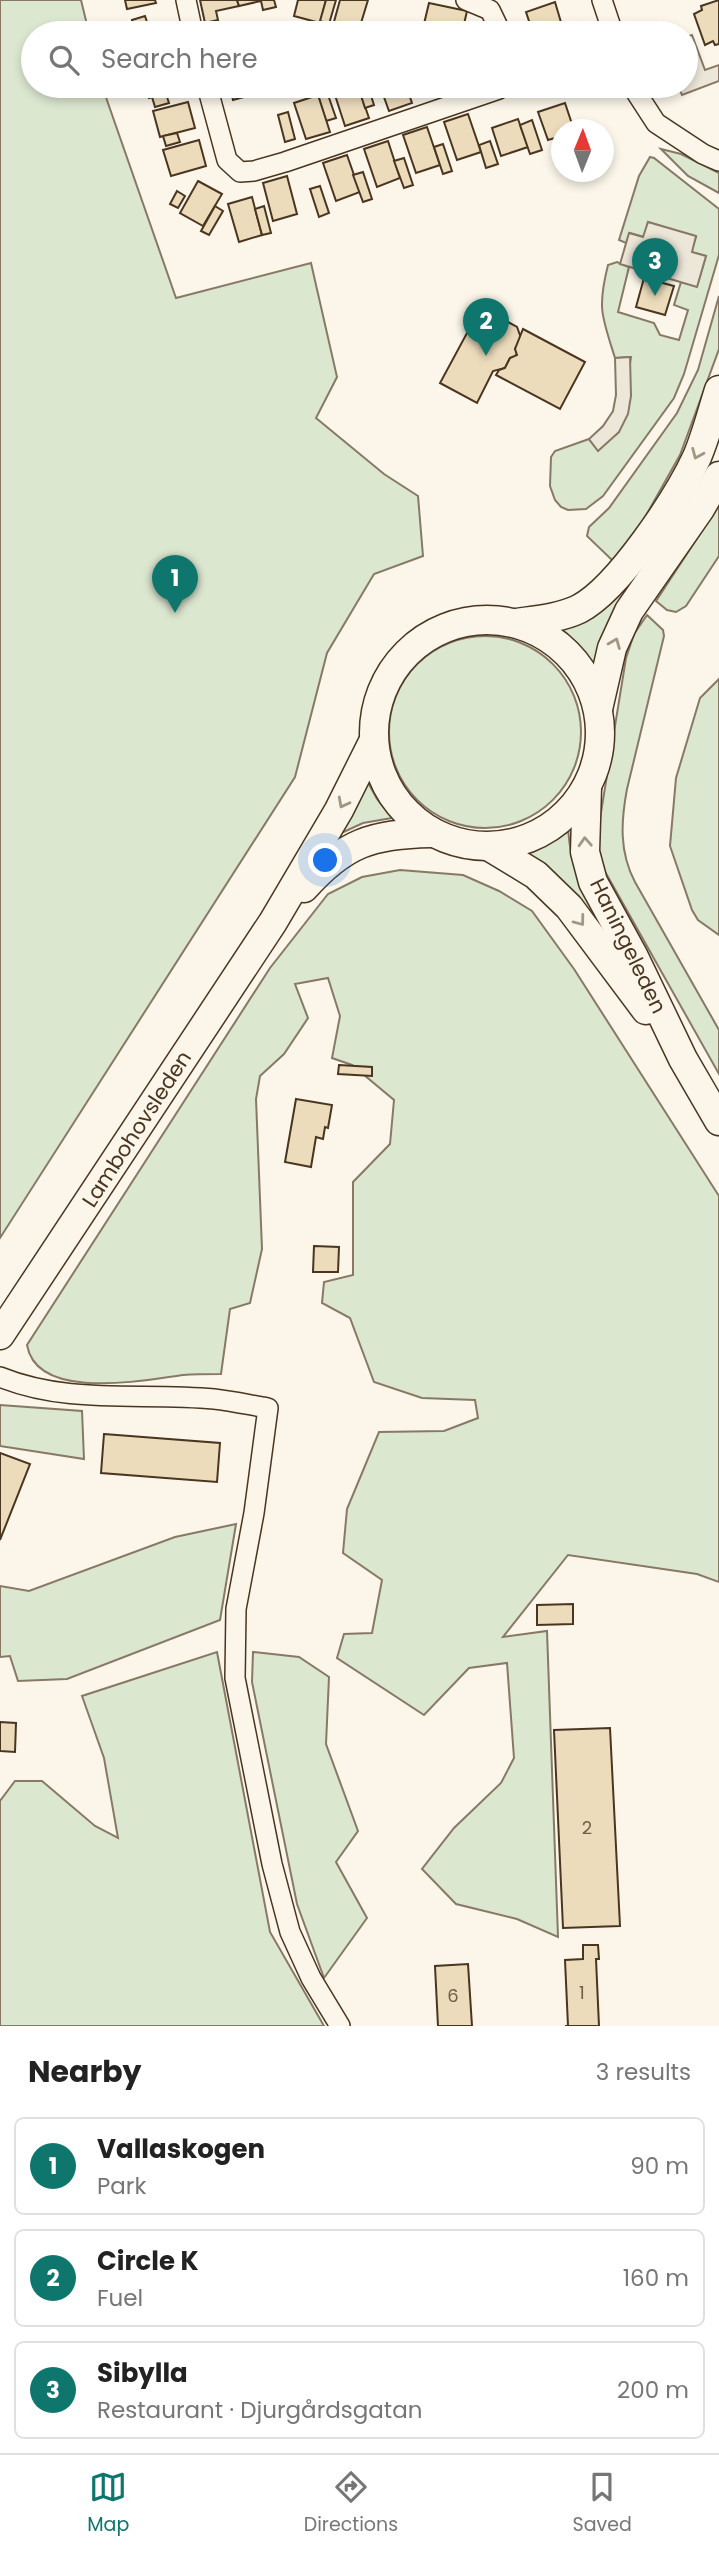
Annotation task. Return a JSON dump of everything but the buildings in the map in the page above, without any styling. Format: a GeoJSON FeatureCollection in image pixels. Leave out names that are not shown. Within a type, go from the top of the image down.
{"type":"FeatureCollection","features":[{"type":"Feature","properties":{"kind":"main road"},"geometry":{"type":"LineString","coordinates":[[515,623],[559,646],[577,664],[590,685],[598,709],[601,735],[597,762],[587,787],[570,811],[547,830],[520,842],[490,847],[460,844],[431,832],[408,816],[391,794],[379,769],[373,742],[375,711],[385,682],[402,657],[426,636],[454,624],[485,619],[515,623],[552,618],[579,609],[604,592],[676,497],[697,455],[719,390]]}},
{"type":"Feature","properties":{"kind":"main road"},"geometry":{"type":"LineString","coordinates":[[598,709],[612,648],[629,611],[700,509],[719,476]]}},
{"type":"Feature","properties":{"kind":"main road","name":"Lambohovsleden"},"geometry":{"type":"LineString","coordinates":[[0,1335],[273,922],[339,810],[373,742]]}},
{"type":"Feature","properties":{"kind":"main road","name":"Haningeleden"},"geometry":{"type":"LineString","coordinates":[[587,787],[585,852],[593,882],[634,957],[683,1059],[719,1121]]}},
{"type":"Feature","properties":{"kind":"main road","name":"Lambohovsleden"},"geometry":{"type":"LineString","coordinates":[[273,922],[309,882],[348,849],[367,840],[395,833],[431,832]]}},
{"type":"Feature","properties":{"kind":"main road","name":"Haningeleden"},"geometry":{"type":"LineString","coordinates":[[490,847],[536,875],[569,907],[683,1059]]}},
{"type":"Feature","properties":{"kind":"street"},"geometry":{"type":"LineString","coordinates":[[187,0],[191,21]]}},
{"type":"Feature","properties":{"kind":"street"},"geometry":{"type":"LineString","coordinates":[[466,0],[490,10],[495,21]]}},
{"type":"Feature","properties":{"kind":"street"},"geometry":{"type":"LineString","coordinates":[[602,0],[609,21]]}},
{"type":"Feature","properties":{"kind":"street"},"geometry":{"type":"LineString","coordinates":[[210,98],[227,160],[240,172],[285,162],[473,98]]}},
{"type":"Feature","properties":{"kind":"street"},"geometry":{"type":"LineString","coordinates":[[640,98],[656,123],[719,161]]}},
{"type":"Feature","properties":{"kind":"street"},"geometry":{"type":"LineString","coordinates":[[673,134],[719,149]]}},
{"type":"Feature","properties":{"kind":"street"},"geometry":{"type":"LineString","coordinates":[[0,1377],[26,1387],[64,1394],[214,1399],[268,1408],[254,1513],[236,1609],[236,1678],[272,1864],[290,1932],[311,1978],[340,2026]]}},
{"type":"Feature","properties":{"kind":"green space"},"geometry":{"type":"Polygon","coordinates":[[[0,0],[81,0],[86,21],[21,21],[21,98],[106,98],[176,298],[311,263],[337,377],[316,418],[384,474],[418,496],[423,556],[374,574],[327,653],[295,777],[0,1238],[0,0]]]}},
{"type":"Feature","properties":{"kind":"green space"},"geometry":{"type":"Polygon","coordinates":[[[661,149],[681,154],[719,173],[719,193],[688,176],[661,149]]]}},
{"type":"Feature","properties":{"kind":"green space"},"geometry":{"type":"Polygon","coordinates":[[[650,157],[719,209],[719,255],[684,374],[674,398],[603,496],[586,509],[568,510],[555,500],[550,486],[551,457],[555,451],[589,439],[598,450],[619,432],[631,357],[615,358],[604,322],[602,303],[608,265],[617,262],[629,267],[618,312],[654,323],[660,335],[679,340],[688,310],[674,305],[681,282],[697,286],[706,256],[691,252],[696,237],[648,222],[644,237],[630,233],[626,243],[619,240],[639,176],[650,157]]]}},
{"type":"Feature","properties":{"kind":"green space"},"geometry":{"type":"Polygon","coordinates":[[[719,296],[719,349],[680,455],[644,519],[613,561],[587,536],[589,527],[609,508],[677,413],[698,370],[719,296]]]}},
{"type":"Feature","properties":{"kind":"green space"},"geometry":{"type":"Polygon","coordinates":[[[719,505],[719,556],[686,606],[676,612],[667,610],[656,601],[719,505]]]}},
{"type":"Feature","properties":{"kind":"green space"},"geometry":{"type":"Polygon","coordinates":[[[621,589],[628,594],[596,669],[574,641],[558,628],[621,589]]]}},
{"type":"Feature","properties":{"kind":"green space"},"geometry":{"type":"Polygon","coordinates":[[[647,615],[663,630],[664,636],[627,789],[623,813],[624,848],[635,882],[719,1030],[719,1074],[603,868],[599,856],[598,831],[626,658],[634,634],[647,615]]]}},
{"type":"Feature","properties":{"kind":"green space"},"geometry":{"type":"Polygon","coordinates":[[[485,636],[504,637],[522,643],[553,664],[574,695],[580,713],[580,751],[574,769],[553,800],[522,821],[504,827],[485,828],[466,827],[448,821],[417,800],[396,769],[390,751],[389,732],[390,713],[396,695],[417,664],[448,643],[466,637],[485,636]]]}},
{"type":"Feature","properties":{"kind":"green space"},"geometry":{"type":"Polygon","coordinates":[[[719,679],[719,935],[698,920],[692,910],[670,846],[676,778],[700,698],[719,679]]]}},
{"type":"Feature","properties":{"kind":"green space"},"geometry":{"type":"Polygon","coordinates":[[[366,779],[392,818],[363,823],[337,835],[366,779]]]}},
{"type":"Feature","properties":{"kind":"green space"},"geometry":{"type":"Polygon","coordinates":[[[568,828],[578,877],[590,905],[615,948],[517,853],[548,841],[568,828]]]}},
{"type":"Feature","properties":{"kind":"green space"},"geometry":{"type":"Polygon","coordinates":[[[400,870],[463,875],[499,891],[532,911],[574,969],[719,1196],[719,1582],[697,1574],[568,1555],[503,1637],[547,1631],[558,1937],[517,1919],[456,1904],[422,1869],[454,1828],[501,1783],[514,1758],[507,1663],[469,1668],[424,1715],[337,1658],[344,1634],[372,1633],[382,1580],[343,1553],[347,1509],[379,1432],[444,1431],[478,1418],[475,1400],[422,1398],[374,1382],[350,1318],[322,1303],[324,1282],[353,1275],[353,1182],[390,1144],[394,1100],[352,1065],[332,1058],[340,1016],[328,978],[295,984],[308,1018],[284,1054],[260,1076],[256,1099],[262,1249],[250,1303],[230,1309],[221,1374],[183,1375],[120,1383],[71,1381],[50,1374],[35,1363],[27,1345],[270,968],[328,894],[362,877],[400,870]]]}},
{"type":"Feature","properties":{"kind":"green space"},"geometry":{"type":"Polygon","coordinates":[[[0,1405],[82,1411],[84,1459],[0,1446],[0,1405]]]}},
{"type":"Feature","properties":{"kind":"green space"},"geometry":{"type":"Polygon","coordinates":[[[236,1524],[220,1620],[67,1679],[18,1681],[10,1656],[0,1657],[0,1586],[29,1591],[175,1537],[236,1524]]]}},
{"type":"Feature","properties":{"kind":"green space"},"geometry":{"type":"Polygon","coordinates":[[[217,1652],[270,1932],[324,2026],[0,2026],[0,1801],[15,1781],[42,1781],[95,1826],[118,1838],[104,1758],[82,1696],[217,1652]]]}},
{"type":"Feature","properties":{"kind":"green space"},"geometry":{"type":"Polygon","coordinates":[[[253,1652],[299,1657],[329,1677],[326,1744],[358,1831],[336,1862],[367,1918],[324,1978],[297,1904],[252,1682],[253,1652]]]}},
{"type":"Feature","properties":{"kind":"shaded area"},"geometry":{"type":"Polygon","coordinates":[[[698,51],[705,70],[719,65],[719,81],[698,89],[698,51]]]}},
{"type":"Feature","properties":{"kind":"shaded area"},"geometry":{"type":"Polygon","coordinates":[[[648,222],[696,236],[692,252],[706,256],[697,287],[620,264],[629,233],[643,237],[648,222]]]}},
{"type":"Feature","properties":{"kind":"shaded area"},"geometry":{"type":"Polygon","coordinates":[[[630,357],[631,396],[628,414],[619,432],[598,451],[589,439],[603,426],[613,411],[616,395],[615,358],[630,357]]]}},
{"type":"Feature","properties":{"kind":"place","name":"Sibylla"},"geometry":{"type":"Point","coordinates":[655,296]}},
{"type":"Feature","properties":{"kind":"place","name":"Circle K"},"geometry":{"type":"Point","coordinates":[486,356]}},
{"type":"Feature","properties":{"kind":"place","name":"Vallaskogen"},"geometry":{"type":"Point","coordinates":[175,613]}}]}
